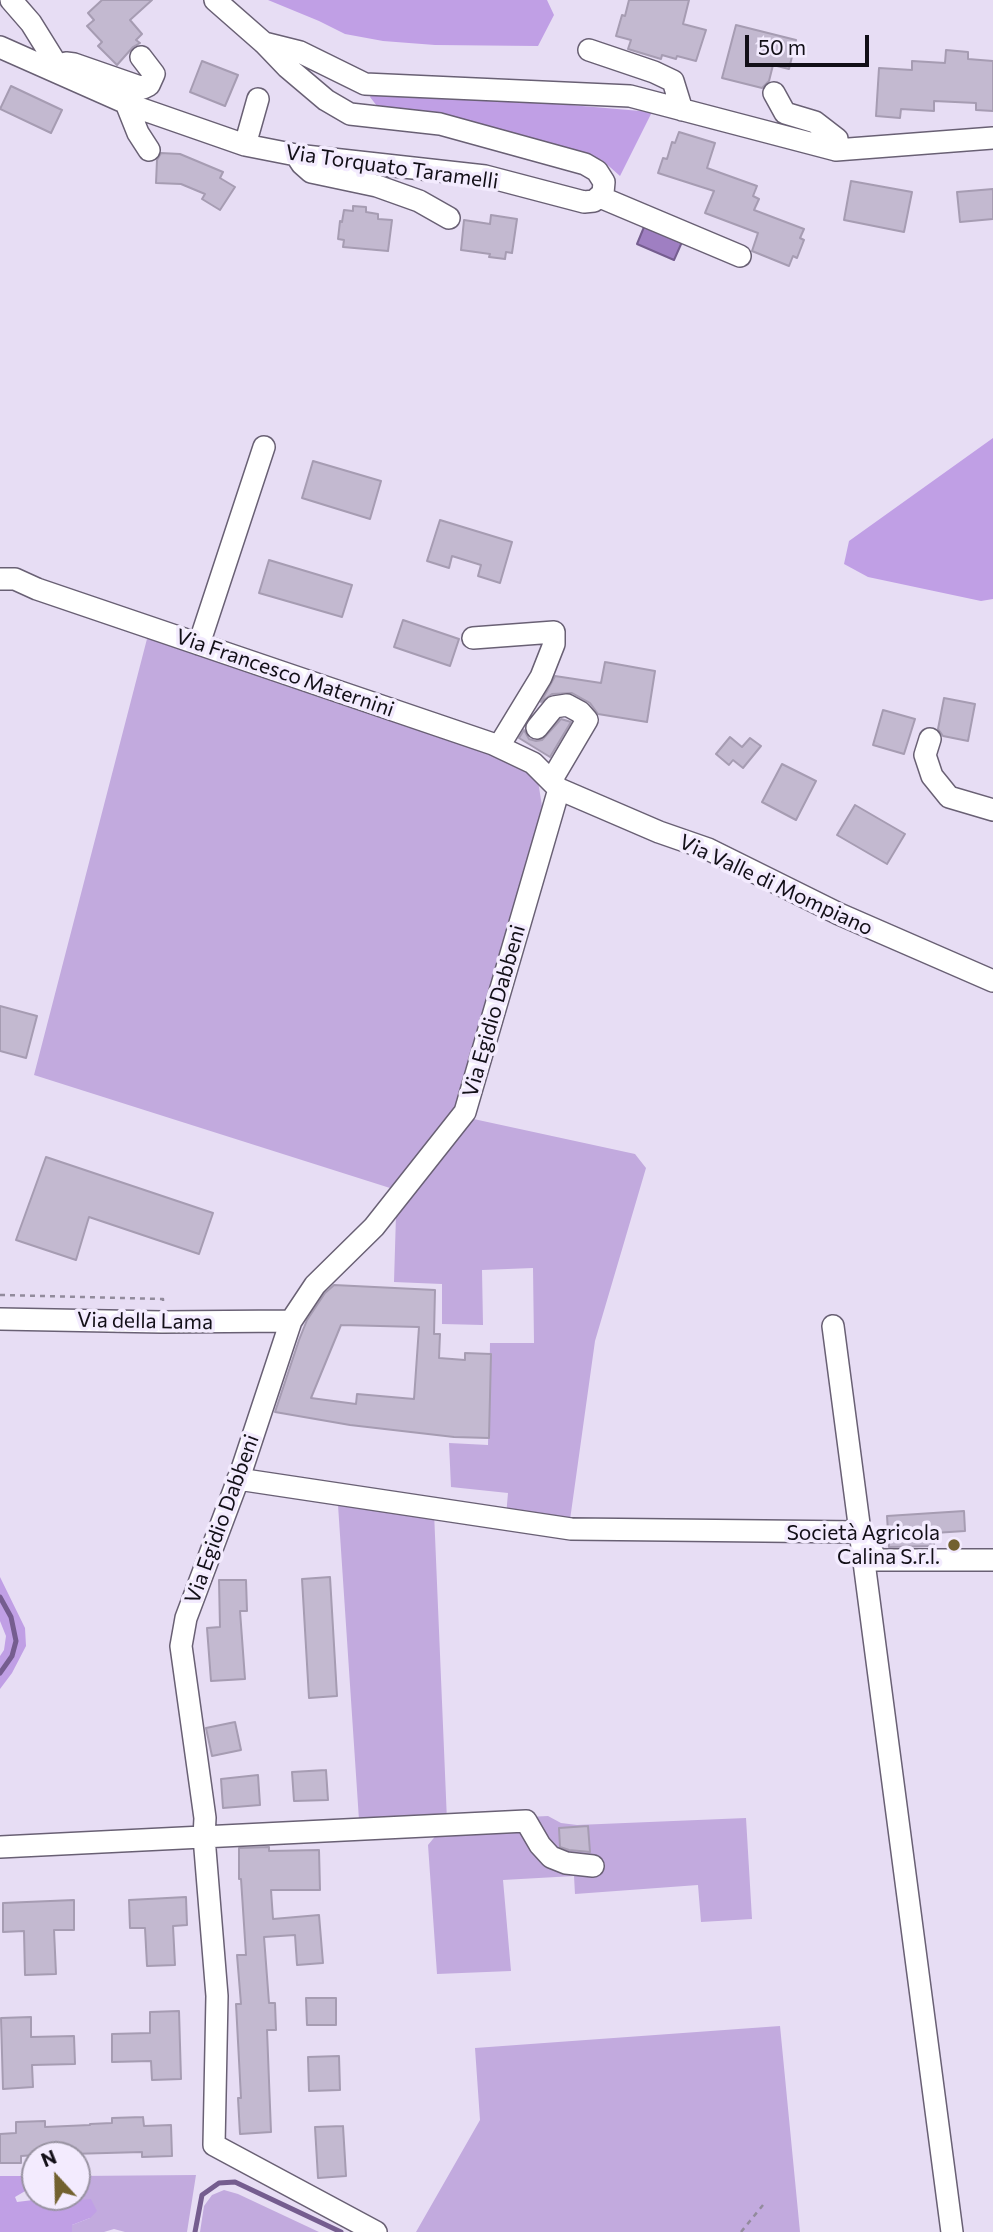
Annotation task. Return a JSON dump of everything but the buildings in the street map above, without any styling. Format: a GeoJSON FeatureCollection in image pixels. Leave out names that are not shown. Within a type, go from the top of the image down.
{"type":"FeatureCollection","features":[{"type":"Feature","properties":{"kind":"street"},"geometry":{"type":"LineString","coordinates":[[11,0],[32,23],[54,60],[57,72]]}},
{"type":"Feature","properties":{"kind":"street","name":"Via Torquato Taramelli"},"geometry":{"type":"LineString","coordinates":[[0,47],[126,103],[244,145],[296,155],[485,176],[584,202],[600,197],[603,193],[604,182],[597,171],[585,164],[440,124],[350,114],[326,100],[286,67],[264,43],[215,0]]}},
{"type":"Feature","properties":{"kind":"street","name":"Via Torquato Taramelli"},"geometry":{"type":"LineString","coordinates":[[264,43],[300,52],[365,83],[630,96],[836,150],[993,138]]}},
{"type":"Feature","properties":{"kind":"street"},"geometry":{"type":"LineString","coordinates":[[589,50],[654,72],[673,82],[682,110]]}},
{"type":"Feature","properties":{"kind":"street"},"geometry":{"type":"LineString","coordinates":[[57,72],[66,63],[75,64],[143,88],[149,85],[154,74],[141,57]]}},
{"type":"Feature","properties":{"kind":"street"},"geometry":{"type":"LineString","coordinates":[[350,114],[355,96],[365,83]]}},
{"type":"Feature","properties":{"kind":"street"},"geometry":{"type":"LineString","coordinates":[[774,93],[785,113],[815,122],[837,139],[836,150]]}},
{"type":"Feature","properties":{"kind":"street"},"geometry":{"type":"LineString","coordinates":[[244,145],[258,99]]}},
{"type":"Feature","properties":{"kind":"street"},"geometry":{"type":"LineString","coordinates":[[126,103],[138,133],[149,150]]}},
{"type":"Feature","properties":{"kind":"street"},"geometry":{"type":"LineString","coordinates":[[296,155],[311,172],[377,186],[419,201],[449,218]]}},
{"type":"Feature","properties":{"kind":"street"},"geometry":{"type":"LineString","coordinates":[[600,197],[740,256]]}},
{"type":"Feature","properties":{"kind":"street"},"geometry":{"type":"LineString","coordinates":[[199,644],[264,447]]}},
{"type":"Feature","properties":{"kind":"street","name":"Via Francesco Maternini"},"geometry":{"type":"LineString","coordinates":[[0,579],[15,579],[37,589],[499,746],[533,763],[555,785]]}},
{"type":"Feature","properties":{"kind":"street"},"geometry":{"type":"LineString","coordinates":[[473,638],[554,632],[554,644],[541,677],[499,746]]}},
{"type":"Feature","properties":{"kind":"street","name":"Via Egidio Dabbeni"},"geometry":{"type":"LineString","coordinates":[[376,2232],[214,2145],[217,1996],[204,1837],[205,1818],[181,1646],[186,1618],[238,1479],[291,1321],[315,1286],[374,1227],[466,1112],[555,785],[587,720],[580,712],[567,705],[554,707],[537,729]]}},
{"type":"Feature","properties":{"kind":"street"},"geometry":{"type":"LineString","coordinates":[[930,739],[925,755],[932,776],[949,797],[993,810]]}},
{"type":"Feature","properties":{"kind":"street","name":"Via Valle di Mompiano"},"geometry":{"type":"LineString","coordinates":[[555,785],[659,832],[708,849],[839,915],[993,981]]}},
{"type":"Feature","properties":{"kind":"street","name":"Via della Lama"},"geometry":{"type":"LineString","coordinates":[[0,1319],[291,1321]]}},
{"type":"Feature","properties":{"kind":"street"},"geometry":{"type":"LineString","coordinates":[[833,1326],[952,2232]]}},
{"type":"Feature","properties":{"kind":"street"},"geometry":{"type":"LineString","coordinates":[[238,1479],[571,1529],[860,1532]]}},
{"type":"Feature","properties":{"kind":"street"},"geometry":{"type":"LineString","coordinates":[[860,1532],[877,1560],[993,1560]]}},
{"type":"Feature","properties":{"kind":"street"},"geometry":{"type":"LineString","coordinates":[[0,1847],[169,1843],[204,1837],[526,1821],[540,1845],[551,1857],[566,1863],[593,1866]]}},
{"type":"Feature","properties":{"kind":"path"},"geometry":{"type":"LineString","coordinates":[[0,1295],[163,1299],[162,1322]]}},
{"type":"Feature","properties":{"kind":"path"},"geometry":{"type":"LineString","coordinates":[[741,2232],[763,2205]]}},
{"type":"Feature","properties":{"kind":"shaded area"},"geometry":{"type":"Polygon","coordinates":[[[268,0],[547,0],[554,15],[538,46],[435,45],[383,41],[345,34],[268,0]]]}},
{"type":"Feature","properties":{"kind":"shaded area"},"geometry":{"type":"Polygon","coordinates":[[[373,91],[442,94],[652,112],[620,176],[602,160],[446,119],[377,106],[370,97],[373,91]]]}},
{"type":"Feature","properties":{"kind":"shaded area"},"geometry":{"type":"Polygon","coordinates":[[[644,227],[682,242],[674,260],[637,244],[644,227]]]}},
{"type":"Feature","properties":{"kind":"shaded area"},"geometry":{"type":"Polygon","coordinates":[[[993,438],[993,599],[981,601],[868,577],[844,564],[849,541],[993,438]]]}},
{"type":"Feature","properties":{"kind":"shaded area"},"geometry":{"type":"Polygon","coordinates":[[[148,635],[529,767],[538,781],[542,806],[533,849],[461,1101],[433,1140],[390,1188],[34,1075],[148,635]]]}},
{"type":"Feature","properties":{"kind":"shaded area"},"geometry":{"type":"Polygon","coordinates":[[[469,1118],[635,1154],[646,1168],[595,1341],[569,1527],[506,1516],[508,1493],[451,1487],[449,1443],[488,1445],[490,1343],[534,1343],[533,1268],[482,1270],[483,1325],[442,1324],[442,1284],[394,1282],[396,1215],[469,1118]]]}},
{"type":"Feature","properties":{"kind":"shaded area"},"geometry":{"type":"Polygon","coordinates":[[[338,1505],[434,1512],[447,1821],[548,1816],[561,1823],[577,1825],[746,1818],[752,1919],[701,1922],[698,1885],[575,1894],[574,1876],[503,1880],[511,1971],[437,1974],[428,1845],[447,1822],[359,1820],[338,1505]]]}},
{"type":"Feature","properties":{"kind":"shaded area"},"geometry":{"type":"Polygon","coordinates":[[[0,1577],[25,1628],[26,1646],[0,1689],[0,1656],[4,1650],[6,1636],[0,1621],[0,1577]]]}},
{"type":"Feature","properties":{"kind":"shaded area"},"geometry":{"type":"Polygon","coordinates":[[[780,2026],[800,2232],[416,2232],[480,2120],[475,2048],[780,2026]]]}},
{"type":"Feature","properties":{"kind":"shaded area"},"geometry":{"type":"Polygon","coordinates":[[[196,2175],[187,2232],[125,2232],[114,2229],[104,2232],[72,2232],[72,2225],[90,2218],[81,2211],[91,2211],[91,2176],[196,2175]]]}},
{"type":"Feature","properties":{"kind":"shaded area"},"geometry":{"type":"Polygon","coordinates":[[[0,2176],[21,2176],[21,2193],[15,2197],[17,2202],[21,2202],[21,2211],[91,2211],[91,2199],[97,2211],[90,2218],[72,2225],[72,2232],[0,2232],[0,2176]]]}},
{"type":"Feature","properties":{"kind":"shaded area"},"geometry":{"type":"Polygon","coordinates":[[[224,2190],[319,2232],[200,2232],[204,2206],[212,2195],[224,2190]]]}},
{"type":"Feature","properties":{"kind":"waterway"},"geometry":{"type":"LineString","coordinates":[[0,1597],[11,1617],[16,1641],[12,1656],[0,1673]]}},
{"type":"Feature","properties":{"kind":"waterway"},"geometry":{"type":"LineString","coordinates":[[195,2232],[202,2195],[219,2183],[235,2182],[341,2232]]}},
{"type":"Feature","properties":{"kind":"place","name":"Società Agricola Calina S.r.l."},"geometry":{"type":"Point","coordinates":[954,1545]}}]}
